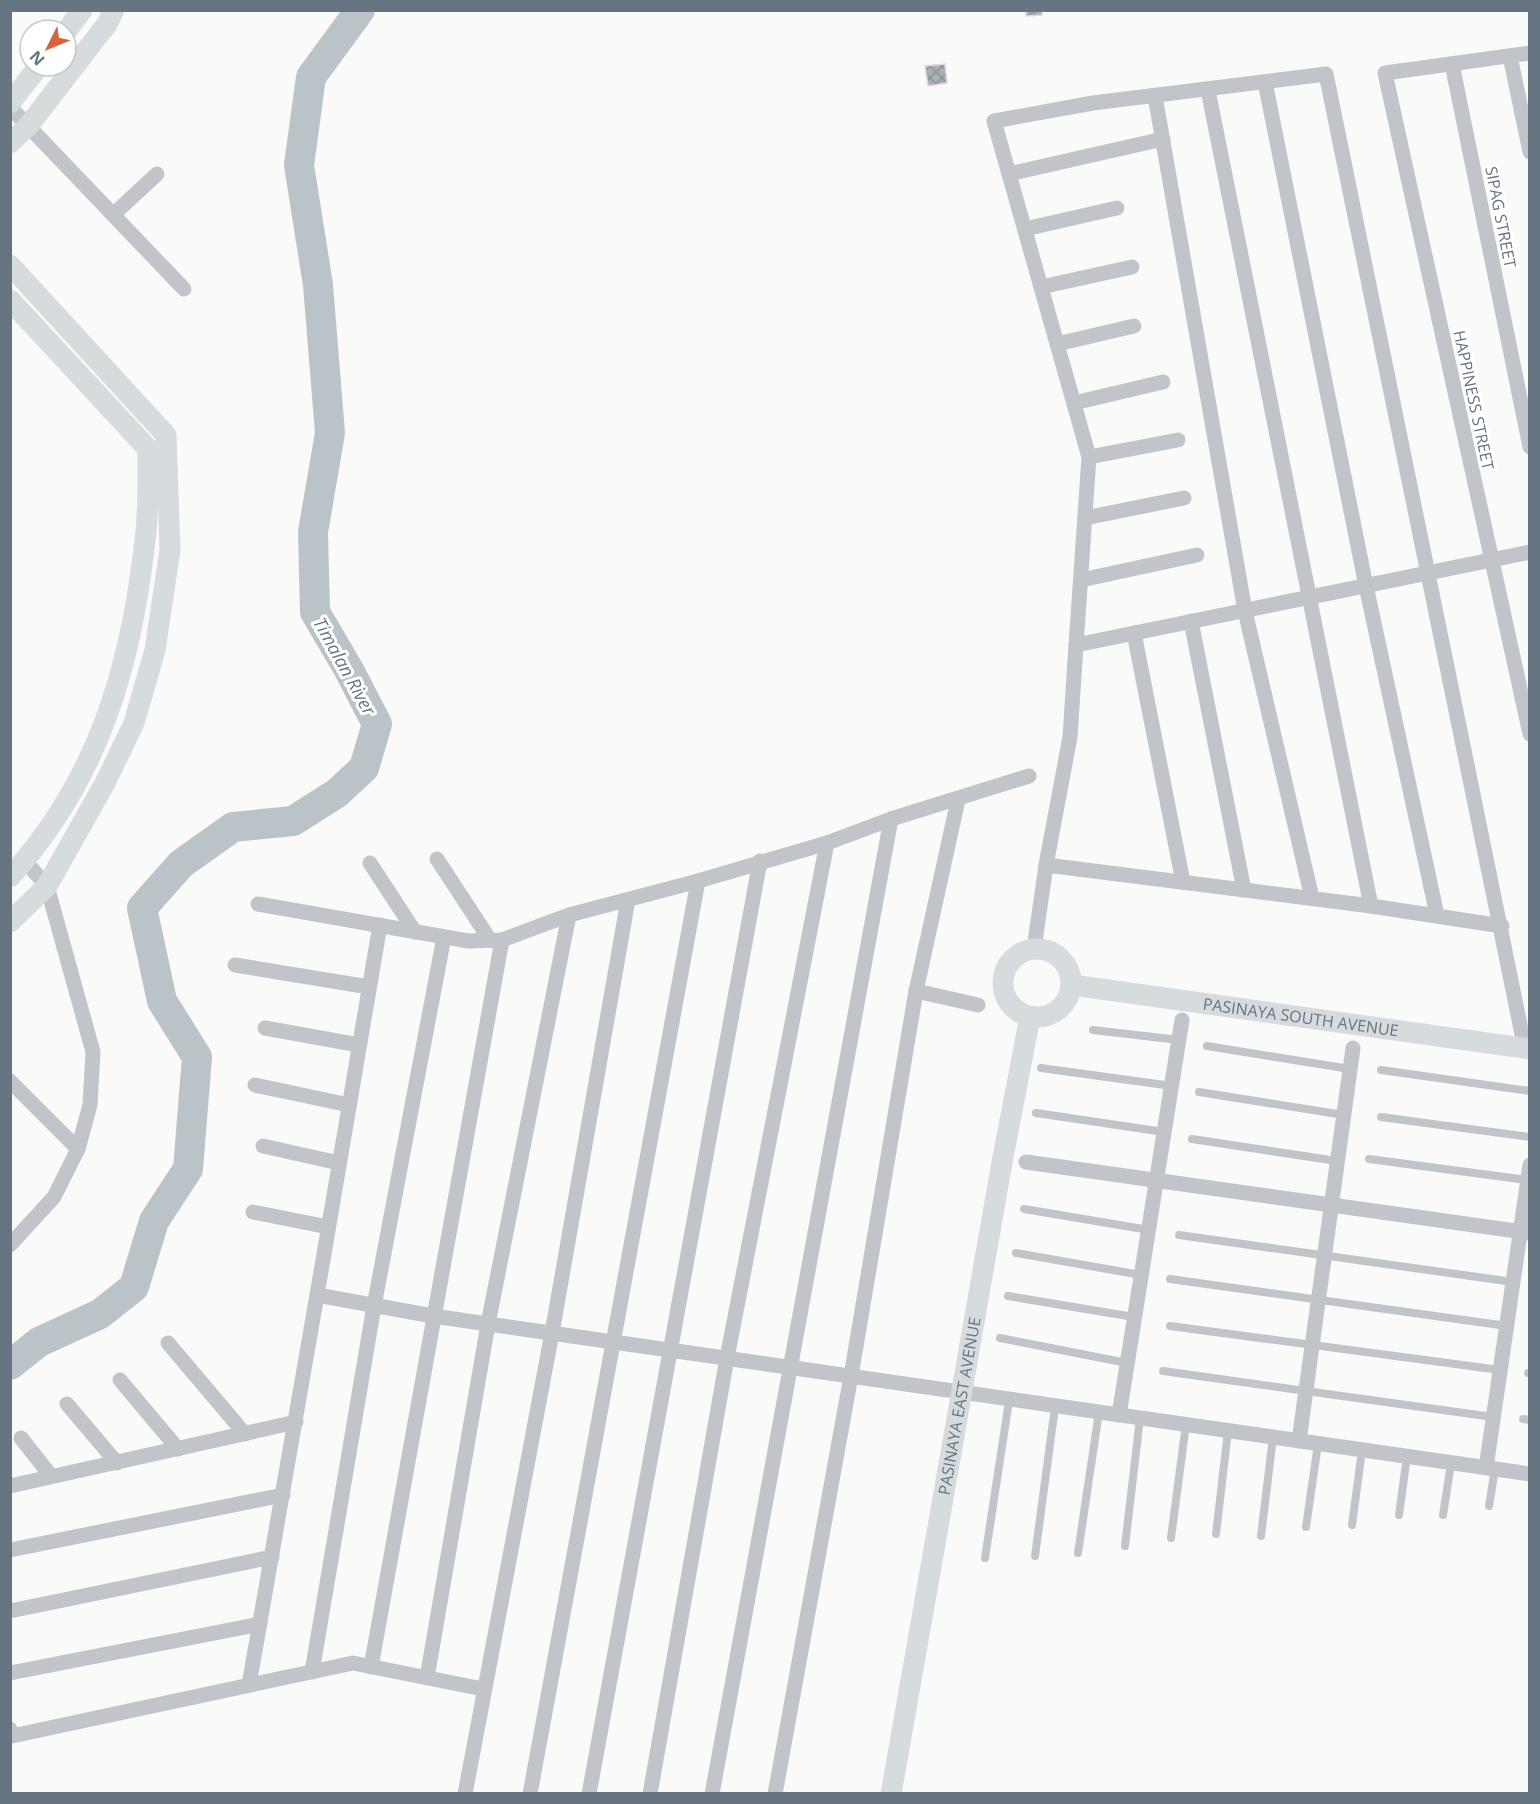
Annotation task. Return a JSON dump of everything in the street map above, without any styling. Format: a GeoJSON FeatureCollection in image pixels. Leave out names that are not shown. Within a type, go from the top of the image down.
{"type":"FeatureCollection","features":[{"type":"Feature","properties":{"kind":"street"},"geometry":{"type":"LineString","coordinates":[[10,143],[29,125],[107,24],[114,10]]}},
{"type":"Feature","properties":{"kind":"street"},"geometry":{"type":"LineString","coordinates":[[1452,63],[1530,53]]}},
{"type":"Feature","properties":{"kind":"street"},"geometry":{"type":"LineString","coordinates":[[1510,56],[1530,152]]}},
{"type":"Feature","properties":{"kind":"street","name":"HAPPINESS STREET"},"geometry":{"type":"LineString","coordinates":[[1452,63],[1385,73],[1530,734]]}},
{"type":"Feature","properties":{"kind":"street","name":"SIPAG STREET"},"geometry":{"type":"LineString","coordinates":[[1452,63],[1530,447]]}},
{"type":"Feature","properties":{"kind":"street"},"geometry":{"type":"LineString","coordinates":[[1034,949],[1046,865],[1070,737],[1089,457],[994,121],[1093,103],[1326,74],[1527,1049]]}},
{"type":"Feature","properties":{"kind":"street"},"geometry":{"type":"LineString","coordinates":[[30,78],[10,105],[184,289]]}},
{"type":"Feature","properties":{"kind":"street"},"geometry":{"type":"LineString","coordinates":[[1265,82],[1366,586],[1437,915]]}},
{"type":"Feature","properties":{"kind":"street"},"geometry":{"type":"LineString","coordinates":[[1208,90],[1371,906]]}},
{"type":"Feature","properties":{"kind":"street"},"geometry":{"type":"LineString","coordinates":[[1155,96],[1245,611],[1312,898]]}},
{"type":"Feature","properties":{"kind":"street"},"geometry":{"type":"LineString","coordinates":[[1009,174],[1162,139]]}},
{"type":"Feature","properties":{"kind":"street"},"geometry":{"type":"LineString","coordinates":[[114,214],[157,174]]}},
{"type":"Feature","properties":{"kind":"street"},"geometry":{"type":"LineString","coordinates":[[1024,229],[1117,208]]}},
{"type":"Feature","properties":{"kind":"street"},"geometry":{"type":"LineString","coordinates":[[10,265],[166,435],[170,550],[155,651],[134,723],[105,783],[47,886],[10,922]]}},
{"type":"Feature","properties":{"kind":"street"},"geometry":{"type":"LineString","coordinates":[[1041,287],[1132,267]]}},
{"type":"Feature","properties":{"kind":"street"},"geometry":{"type":"LineString","coordinates":[[10,300],[148,449],[146,538],[133,629],[127,649],[88,767],[56,821],[10,877]]}},
{"type":"Feature","properties":{"kind":"street"},"geometry":{"type":"LineString","coordinates":[[1057,344],[1134,326]]}},
{"type":"Feature","properties":{"kind":"street"},"geometry":{"type":"LineString","coordinates":[[1074,403],[1163,382]]}},
{"type":"Feature","properties":{"kind":"street"},"geometry":{"type":"LineString","coordinates":[[1089,457],[1178,440]]}},
{"type":"Feature","properties":{"kind":"street"},"geometry":{"type":"LineString","coordinates":[[1085,518],[1184,498]]}},
{"type":"Feature","properties":{"kind":"street"},"geometry":{"type":"LineString","coordinates":[[1076,645],[1530,552]]}},
{"type":"Feature","properties":{"kind":"street"},"geometry":{"type":"LineString","coordinates":[[1081,580],[1197,555]]}},
{"type":"Feature","properties":{"kind":"street"},"geometry":{"type":"LineString","coordinates":[[1191,621],[1244,890]]}},
{"type":"Feature","properties":{"kind":"street"},"geometry":{"type":"LineString","coordinates":[[1134,633],[1183,882]]}},
{"type":"Feature","properties":{"kind":"street"},"geometry":{"type":"LineString","coordinates":[[258,904],[468,941],[496,940],[568,915],[698,881],[827,843],[891,819],[1029,776]]}},
{"type":"Feature","properties":{"kind":"street"},"geometry":{"type":"LineString","coordinates":[[775,1794],[851,1376],[916,991],[958,800]]}},
{"type":"Feature","properties":{"kind":"street"},"geometry":{"type":"LineString","coordinates":[[712,1794],[891,819]]}},
{"type":"Feature","properties":{"kind":"street"},"geometry":{"type":"LineString","coordinates":[[650,1794],[727,1358],[827,843]]}},
{"type":"Feature","properties":{"kind":"street"},"geometry":{"type":"LineString","coordinates":[[371,1667],[496,940],[437,859]]}},
{"type":"Feature","properties":{"kind":"street"},"geometry":{"type":"LineString","coordinates":[[13,1236],[54,1197],[78,1149],[90,1105],[93,1052],[47,886],[25,861]]}},
{"type":"Feature","properties":{"kind":"street"},"geometry":{"type":"LineString","coordinates":[[589,1794],[760,861]]}},
{"type":"Feature","properties":{"kind":"street"},"geometry":{"type":"LineString","coordinates":[[370,863],[415,932]]}},
{"type":"Feature","properties":{"kind":"street"},"geometry":{"type":"LineString","coordinates":[[1046,865],[1312,898],[1502,926]]}},
{"type":"Feature","properties":{"kind":"street"},"geometry":{"type":"LineString","coordinates":[[531,1794],[698,881]]}},
{"type":"Feature","properties":{"kind":"street"},"geometry":{"type":"LineString","coordinates":[[465,1794],[552,1333],[628,900]]}},
{"type":"Feature","properties":{"kind":"street"},"geometry":{"type":"LineString","coordinates":[[427,1678],[488,1324],[568,915]]}},
{"type":"Feature","properties":{"kind":"street"},"geometry":{"type":"LineString","coordinates":[[249,1686],[380,926]]}},
{"type":"Feature","properties":{"kind":"street"},"geometry":{"type":"LineString","coordinates":[[312,1672],[374,1306],[444,937]]}},
{"type":"Feature","properties":{"kind":"street"},"geometry":{"type":"LineString","coordinates":[[1034,949],[1051,951],[1059,956],[1069,970],[1072,985],[1070,995],[1060,1009],[1046,1016],[1030,1017],[1011,1005],[1003,984],[1004,975],[1012,960],[1018,954],[1034,949]]}},
{"type":"Feature","properties":{"kind":"street"},"geometry":{"type":"LineString","coordinates":[[235,965],[369,987]]}},
{"type":"Feature","properties":{"kind":"street","name":"PASINAYA SOUTH AVENUE"},"geometry":{"type":"LineString","coordinates":[[1072,985],[1527,1049]]}},
{"type":"Feature","properties":{"kind":"street"},"geometry":{"type":"LineString","coordinates":[[916,991],[978,1005]]}},
{"type":"Feature","properties":{"kind":"street","name":"PASINAYA EAST AVENUE"},"geometry":{"type":"LineString","coordinates":[[891,1794],[1030,1017]]}},
{"type":"Feature","properties":{"kind":"street"},"geometry":{"type":"LineString","coordinates":[[1119,1415],[1182,1020]]}},
{"type":"Feature","properties":{"kind":"street"},"geometry":{"type":"LineString","coordinates":[[265,1028],[359,1045]]}},
{"type":"Feature","properties":{"kind":"street"},"geometry":{"type":"LineString","coordinates":[[1299,1441],[1353,1048]]}},
{"type":"Feature","properties":{"kind":"street"},"geometry":{"type":"LineString","coordinates":[[10,1081],[78,1149]]}},
{"type":"Feature","properties":{"kind":"street"},"geometry":{"type":"LineString","coordinates":[[255,1085],[349,1105]]}},
{"type":"Feature","properties":{"kind":"street"},"geometry":{"type":"LineString","coordinates":[[263,1146],[339,1163]]}},
{"type":"Feature","properties":{"kind":"street"},"geometry":{"type":"LineString","coordinates":[[1026,1162],[1525,1232]]}},
{"type":"Feature","properties":{"kind":"street"},"geometry":{"type":"LineString","coordinates":[[1491,1468],[1493,1417],[1513,1282],[1525,1232],[1528,1172]]}},
{"type":"Feature","properties":{"kind":"street"},"geometry":{"type":"LineString","coordinates":[[253,1212],[328,1227]]}},
{"type":"Feature","properties":{"kind":"street"},"geometry":{"type":"LineString","coordinates":[[317,1294],[433,1316],[962,1392],[1010,1401],[1530,1474]]}},
{"type":"Feature","properties":{"kind":"street"},"geometry":{"type":"LineString","coordinates":[[168,1343],[245,1434]]}},
{"type":"Feature","properties":{"kind":"street"},"geometry":{"type":"LineString","coordinates":[[120,1380],[178,1449]]}},
{"type":"Feature","properties":{"kind":"street"},"geometry":{"type":"LineString","coordinates":[[67,1404],[117,1463]]}},
{"type":"Feature","properties":{"kind":"street"},"geometry":{"type":"LineString","coordinates":[[10,1486],[296,1422]]}},
{"type":"Feature","properties":{"kind":"street"},"geometry":{"type":"LineString","coordinates":[[21,1438],[51,1476]]}},
{"type":"Feature","properties":{"kind":"street"},"geometry":{"type":"LineString","coordinates":[[10,1550],[283,1495]]}},
{"type":"Feature","properties":{"kind":"street"},"geometry":{"type":"LineString","coordinates":[[10,1611],[272,1557]]}},
{"type":"Feature","properties":{"kind":"street"},"geometry":{"type":"LineString","coordinates":[[10,1673],[260,1624]]}},
{"type":"Feature","properties":{"kind":"street"},"geometry":{"type":"LineString","coordinates":[[11,1734],[353,1663],[483,1689]]}},
{"type":"Feature","properties":{"kind":"lane"},"geometry":{"type":"LineString","coordinates":[[1093,1030],[1179,1040]]}},
{"type":"Feature","properties":{"kind":"lane"},"geometry":{"type":"LineString","coordinates":[[1207,1046],[1350,1069]]}},
{"type":"Feature","properties":{"kind":"lane"},"geometry":{"type":"LineString","coordinates":[[1041,1068],[1172,1086]]}},
{"type":"Feature","properties":{"kind":"lane"},"geometry":{"type":"LineString","coordinates":[[1381,1070],[1530,1091]]}},
{"type":"Feature","properties":{"kind":"lane"},"geometry":{"type":"LineString","coordinates":[[1199,1092],[1344,1115]]}},
{"type":"Feature","properties":{"kind":"lane"},"geometry":{"type":"LineString","coordinates":[[1036,1113],[1164,1132]]}},
{"type":"Feature","properties":{"kind":"lane"},"geometry":{"type":"LineString","coordinates":[[1381,1117],[1530,1137]]}},
{"type":"Feature","properties":{"kind":"lane"},"geometry":{"type":"LineString","coordinates":[[1192,1139],[1337,1161]]}},
{"type":"Feature","properties":{"kind":"lane"},"geometry":{"type":"LineString","coordinates":[[1369,1159],[1528,1172]]}},
{"type":"Feature","properties":{"kind":"lane"},"geometry":{"type":"LineString","coordinates":[[1024,1209],[1149,1230]]}},
{"type":"Feature","properties":{"kind":"lane"},"geometry":{"type":"LineString","coordinates":[[1179,1235],[1513,1282]]}},
{"type":"Feature","properties":{"kind":"lane"},"geometry":{"type":"LineString","coordinates":[[1016,1253],[1141,1275]]}},
{"type":"Feature","properties":{"kind":"lane"},"geometry":{"type":"LineString","coordinates":[[1170,1279],[1507,1326]]}},
{"type":"Feature","properties":{"kind":"lane"},"geometry":{"type":"LineString","coordinates":[[1008,1296],[1134,1317]]}},
{"type":"Feature","properties":{"kind":"lane"},"geometry":{"type":"LineString","coordinates":[[1170,1326],[1500,1370]]}},
{"type":"Feature","properties":{"kind":"lane"},"geometry":{"type":"LineString","coordinates":[[1000,1338],[1127,1363]]}},
{"type":"Feature","properties":{"kind":"lane"},"geometry":{"type":"LineString","coordinates":[[1163,1371],[1306,1389],[1493,1417]]}},
{"type":"Feature","properties":{"kind":"lane"},"geometry":{"type":"LineString","coordinates":[[985,1558],[1010,1401]]}},
{"type":"Feature","properties":{"kind":"lane"},"geometry":{"type":"LineString","coordinates":[[1035,1556],[1055,1407]]}},
{"type":"Feature","properties":{"kind":"lane"},"geometry":{"type":"LineString","coordinates":[[1078,1553],[1098,1412]]}},
{"type":"Feature","properties":{"kind":"lane"},"geometry":{"type":"LineString","coordinates":[[1125,1546],[1140,1418]]}},
{"type":"Feature","properties":{"kind":"lane"},"geometry":{"type":"LineString","coordinates":[[1171,1538],[1186,1424]]}},
{"type":"Feature","properties":{"kind":"lane"},"geometry":{"type":"LineString","coordinates":[[1216,1534],[1228,1431]]}},
{"type":"Feature","properties":{"kind":"lane"},"geometry":{"type":"LineString","coordinates":[[1262,1536],[1273,1437]]}},
{"type":"Feature","properties":{"kind":"lane"},"geometry":{"type":"LineString","coordinates":[[1306,1527],[1318,1444]]}},
{"type":"Feature","properties":{"kind":"lane"},"geometry":{"type":"LineString","coordinates":[[1352,1525],[1362,1450]]}},
{"type":"Feature","properties":{"kind":"lane"},"geometry":{"type":"LineString","coordinates":[[1399,1515],[1407,1456]]}},
{"type":"Feature","properties":{"kind":"lane"},"geometry":{"type":"LineString","coordinates":[[1443,1515],[1451,1463]]}},
{"type":"Feature","properties":{"kind":"lane"},"geometry":{"type":"LineString","coordinates":[[1489,1506],[1491,1468]]}},
{"type":"Feature","properties":{"kind":"building"},"geometry":{"type":"Polygon","coordinates":[[[1026,10],[1042,10],[1042,15],[1026,16],[1026,10]]]}},
{"type":"Feature","properties":{"kind":"building"},"geometry":{"type":"Polygon","coordinates":[[[945,64],[947,83],[928,86],[925,66],[945,64]]]}},
{"type":"Feature","properties":{"kind":"waterway","name":"Timalan River"},"geometry":{"type":"LineString","coordinates":[[10,1365],[39,1342],[100,1314],[134,1287],[154,1221],[188,1169],[197,1057],[162,1001],[142,908],[181,864],[233,827],[293,821],[337,793],[364,768],[377,724],[315,612],[313,532],[330,433],[318,285],[299,165],[311,77],[360,10]]}}]}
